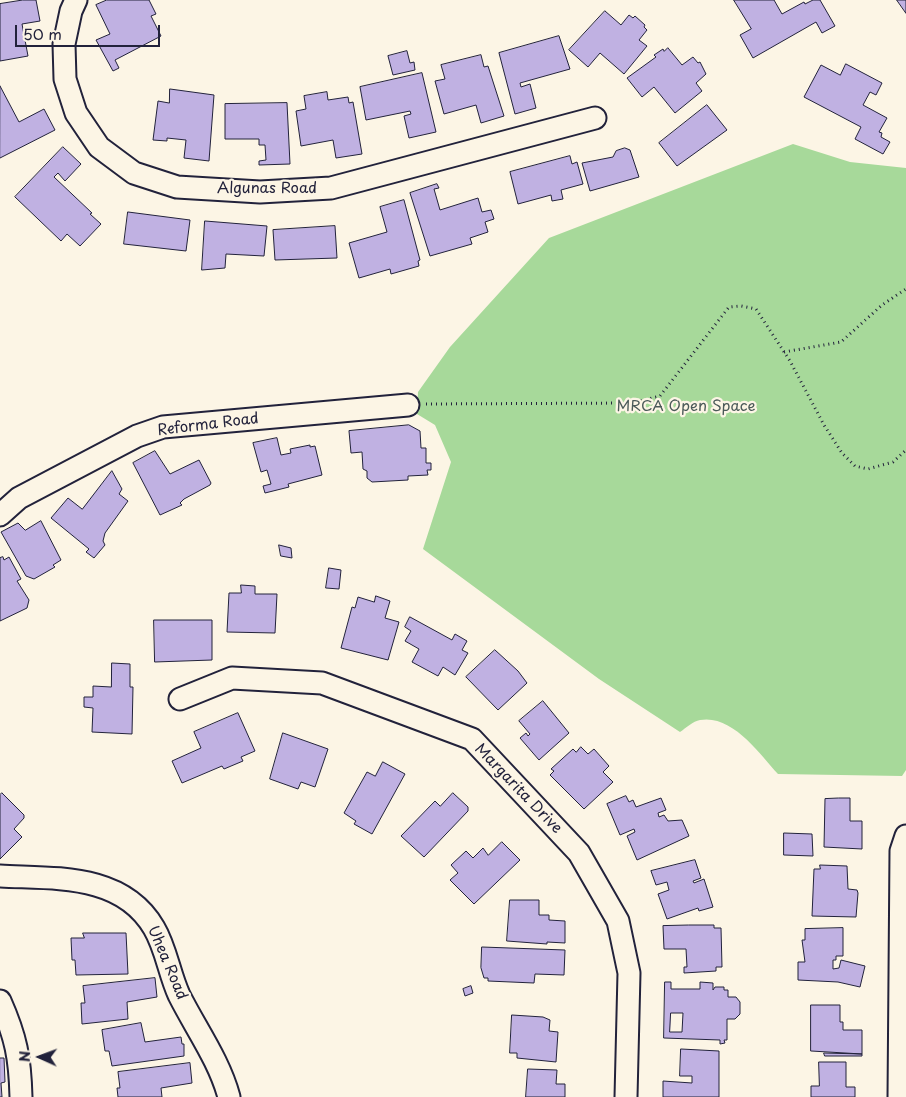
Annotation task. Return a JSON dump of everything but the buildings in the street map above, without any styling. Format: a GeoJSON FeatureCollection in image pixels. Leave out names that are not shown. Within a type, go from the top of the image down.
{"type":"FeatureCollection","features":[{"type":"Feature","properties":{"kind":"street","name":"Algunas Road"},"geometry":{"type":"LineString","coordinates":[[76,0],[71,11],[64,44],[65,79],[76,113],[99,147],[134,173],[176,187],[260,192],[331,188],[595,118]]}},
{"type":"Feature","properties":{"kind":"street","name":"Reforma Road"},"geometry":{"type":"LineString","coordinates":[[0,515],[19,498],[137,436],[163,427],[408,405]]}},
{"type":"Feature","properties":{"kind":"street","name":"Margarita Drive"},"geometry":{"type":"LineString","coordinates":[[180,700],[232,678],[322,683],[472,739],[579,853],[618,921],[629,973],[626,1097]]}},
{"type":"Feature","properties":{"kind":"street"},"geometry":{"type":"LineString","coordinates":[[899,1097],[901,851],[906,836]]}},
{"type":"Feature","properties":{"kind":"street","name":"Uhea Road"},"geometry":{"type":"LineString","coordinates":[[0,876],[76,880],[99,885],[113,890],[142,911],[154,927],[162,944],[176,988],[220,1071],[229,1097]]}},
{"type":"Feature","properties":{"kind":"street"},"geometry":{"type":"LineString","coordinates":[[0,1001],[15,1037],[20,1062],[21,1097]]}},
{"type":"Feature","properties":{"kind":"path"},"geometry":{"type":"LineString","coordinates":[[784,352],[841,342],[882,306],[906,289]]}},
{"type":"Feature","properties":{"kind":"path"},"geometry":{"type":"LineString","coordinates":[[408,405],[632,403],[660,396],[729,307],[741,306],[756,309],[784,352],[842,453],[855,466],[868,469],[893,462],[906,450]]}},
{"type":"Feature","properties":{"kind":"green space","name":"MRCA Open Space"},"geometry":{"type":"Polygon","coordinates":[[[793,144],[850,162],[906,168],[906,770],[902,776],[778,774],[744,737],[723,723],[712,720],[700,720],[692,723],[680,732],[599,679],[423,549],[451,462],[435,425],[417,414],[418,392],[450,347],[549,238],[793,144]]]}}]}
